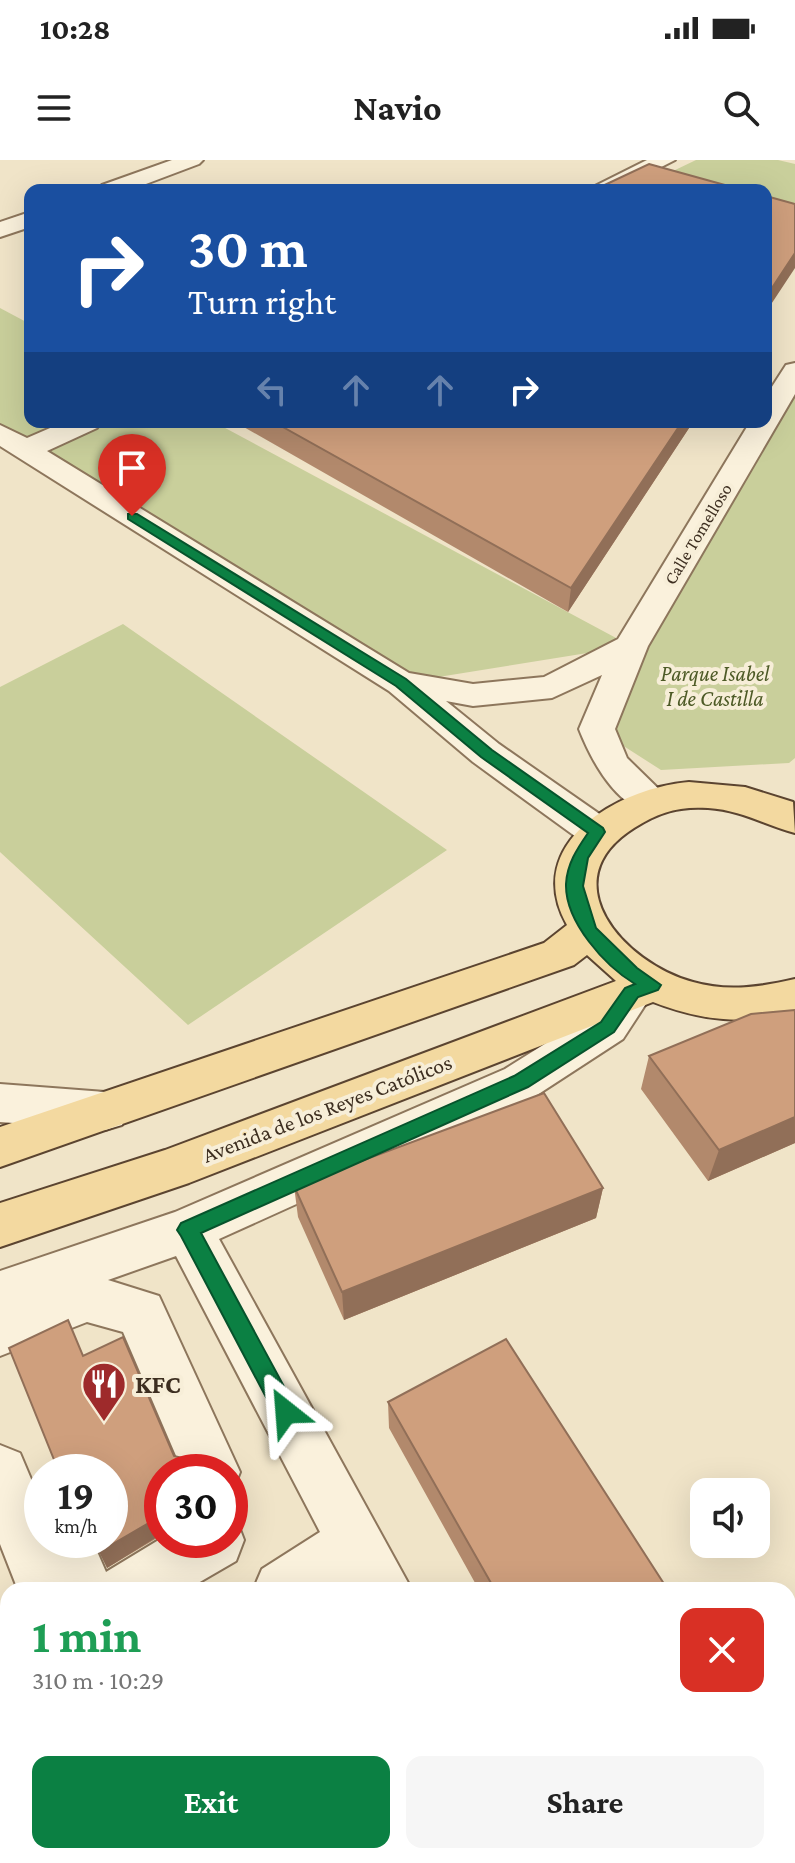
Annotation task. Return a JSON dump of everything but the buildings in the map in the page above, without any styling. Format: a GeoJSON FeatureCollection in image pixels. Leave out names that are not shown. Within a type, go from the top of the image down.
{"type":"FeatureCollection","features":[{"type":"Feature","properties":{"kind":"main road"},"geometry":{"type":"LineString","coordinates":[[790,809],[727,796],[700,795],[652,801],[597,832],[580,857],[574,886],[589,931],[631,973],[642,989],[719,1004],[769,1004],[795,996]]}},
{"type":"Feature","properties":{"kind":"main road"},"geometry":{"type":"LineString","coordinates":[[0,1147],[559,954],[589,931]]}},
{"type":"Feature","properties":{"kind":"main road","name":"Avenida de los Reyes Católicos"},"geometry":{"type":"LineString","coordinates":[[0,1225],[172,1168],[642,989]]}},
{"type":"Feature","properties":{"kind":"street"},"geometry":{"type":"LineString","coordinates":[[126,184],[192,160]]}},
{"type":"Feature","properties":{"kind":"street"},"geometry":{"type":"LineString","coordinates":[[611,184],[664,160]]}},
{"type":"Feature","properties":{"kind":"street"},"geometry":{"type":"LineString","coordinates":[[0,230],[24,221]]}},
{"type":"Feature","properties":{"kind":"street","name":"Calle Tomelloso"},"geometry":{"type":"LineString","coordinates":[[772,409],[795,371]]}},
{"type":"Feature","properties":{"kind":"street"},"geometry":{"type":"LineString","coordinates":[[12,442],[64,428]]}},
{"type":"Feature","properties":{"kind":"street","name":"Calle Tomelloso"},"geometry":{"type":"LineString","coordinates":[[652,801],[611,764],[597,729],[631,646],[761,428]]}},
{"type":"Feature","properties":{"kind":"street"},"geometry":{"type":"LineString","coordinates":[[12,442],[401,683],[486,753],[597,832]]}},
{"type":"Feature","properties":{"kind":"street"},"geometry":{"type":"LineString","coordinates":[[401,683],[473,695],[552,687],[631,646]]}},
{"type":"Feature","properties":{"kind":"street"},"geometry":{"type":"LineString","coordinates":[[0,1295],[188,1230],[521,1082],[607,1027],[642,989]]}},
{"type":"Feature","properties":{"kind":"street"},"geometry":{"type":"LineString","coordinates":[[0,1103],[105,1111]]}},
{"type":"Feature","properties":{"kind":"street"},"geometry":{"type":"LineString","coordinates":[[188,1230],[369,1566],[312,1582]]}},
{"type":"Feature","properties":{"kind":"street"},"geometry":{"type":"LineString","coordinates":[[0,1332],[86,1298],[141,1313],[204,1454]]}},
{"type":"Feature","properties":{"kind":"street"},"geometry":{"type":"LineString","coordinates":[[0,1471],[24,1484]]}},
{"type":"Feature","properties":{"kind":"street"},"geometry":{"type":"LineString","coordinates":[[0,1471],[45,1582]]}},
{"type":"Feature","properties":{"kind":"street"},"geometry":{"type":"LineString","coordinates":[[70,1558],[80,1582]]}},
{"type":"Feature","properties":{"kind":"street"},"geometry":{"type":"LineString","coordinates":[[143,1582],[184,1558]]}},
{"type":"Feature","properties":{"kind":"green space"},"geometry":{"type":"Polygon","coordinates":[[[696,160],[778,160],[795,164],[795,226],[772,220],[772,184],[646,184],[696,160]]]}},
{"type":"Feature","properties":{"kind":"green space"},"geometry":{"type":"Polygon","coordinates":[[[0,308],[24,321],[24,428],[225,428],[631,646],[401,683],[0,430],[0,308]]]}},
{"type":"Feature","properties":{"kind":"green space","name":"Parque Isabel I de Castilla"},"geometry":{"type":"Polygon","coordinates":[[[795,388],[795,758],[789,763],[661,770],[597,729],[795,388]]]}},
{"type":"Feature","properties":{"kind":"green space"},"geometry":{"type":"Polygon","coordinates":[[[123,624],[447,850],[188,1025],[0,852],[0,687],[123,624]]]}},
{"type":"Feature","properties":{"kind":"place","name":"KFC"},"geometry":{"type":"Point","coordinates":[104,1423]}},
{"type":"Feature","properties":{"kind":"route"},"geometry":{"type":"LineString","coordinates":[[132,516],[401,683],[486,753],[597,832],[580,857],[574,886],[589,931],[631,973],[652,985],[631,993],[607,1027],[521,1082],[371,1146],[188,1230],[286,1412]]}}]}
